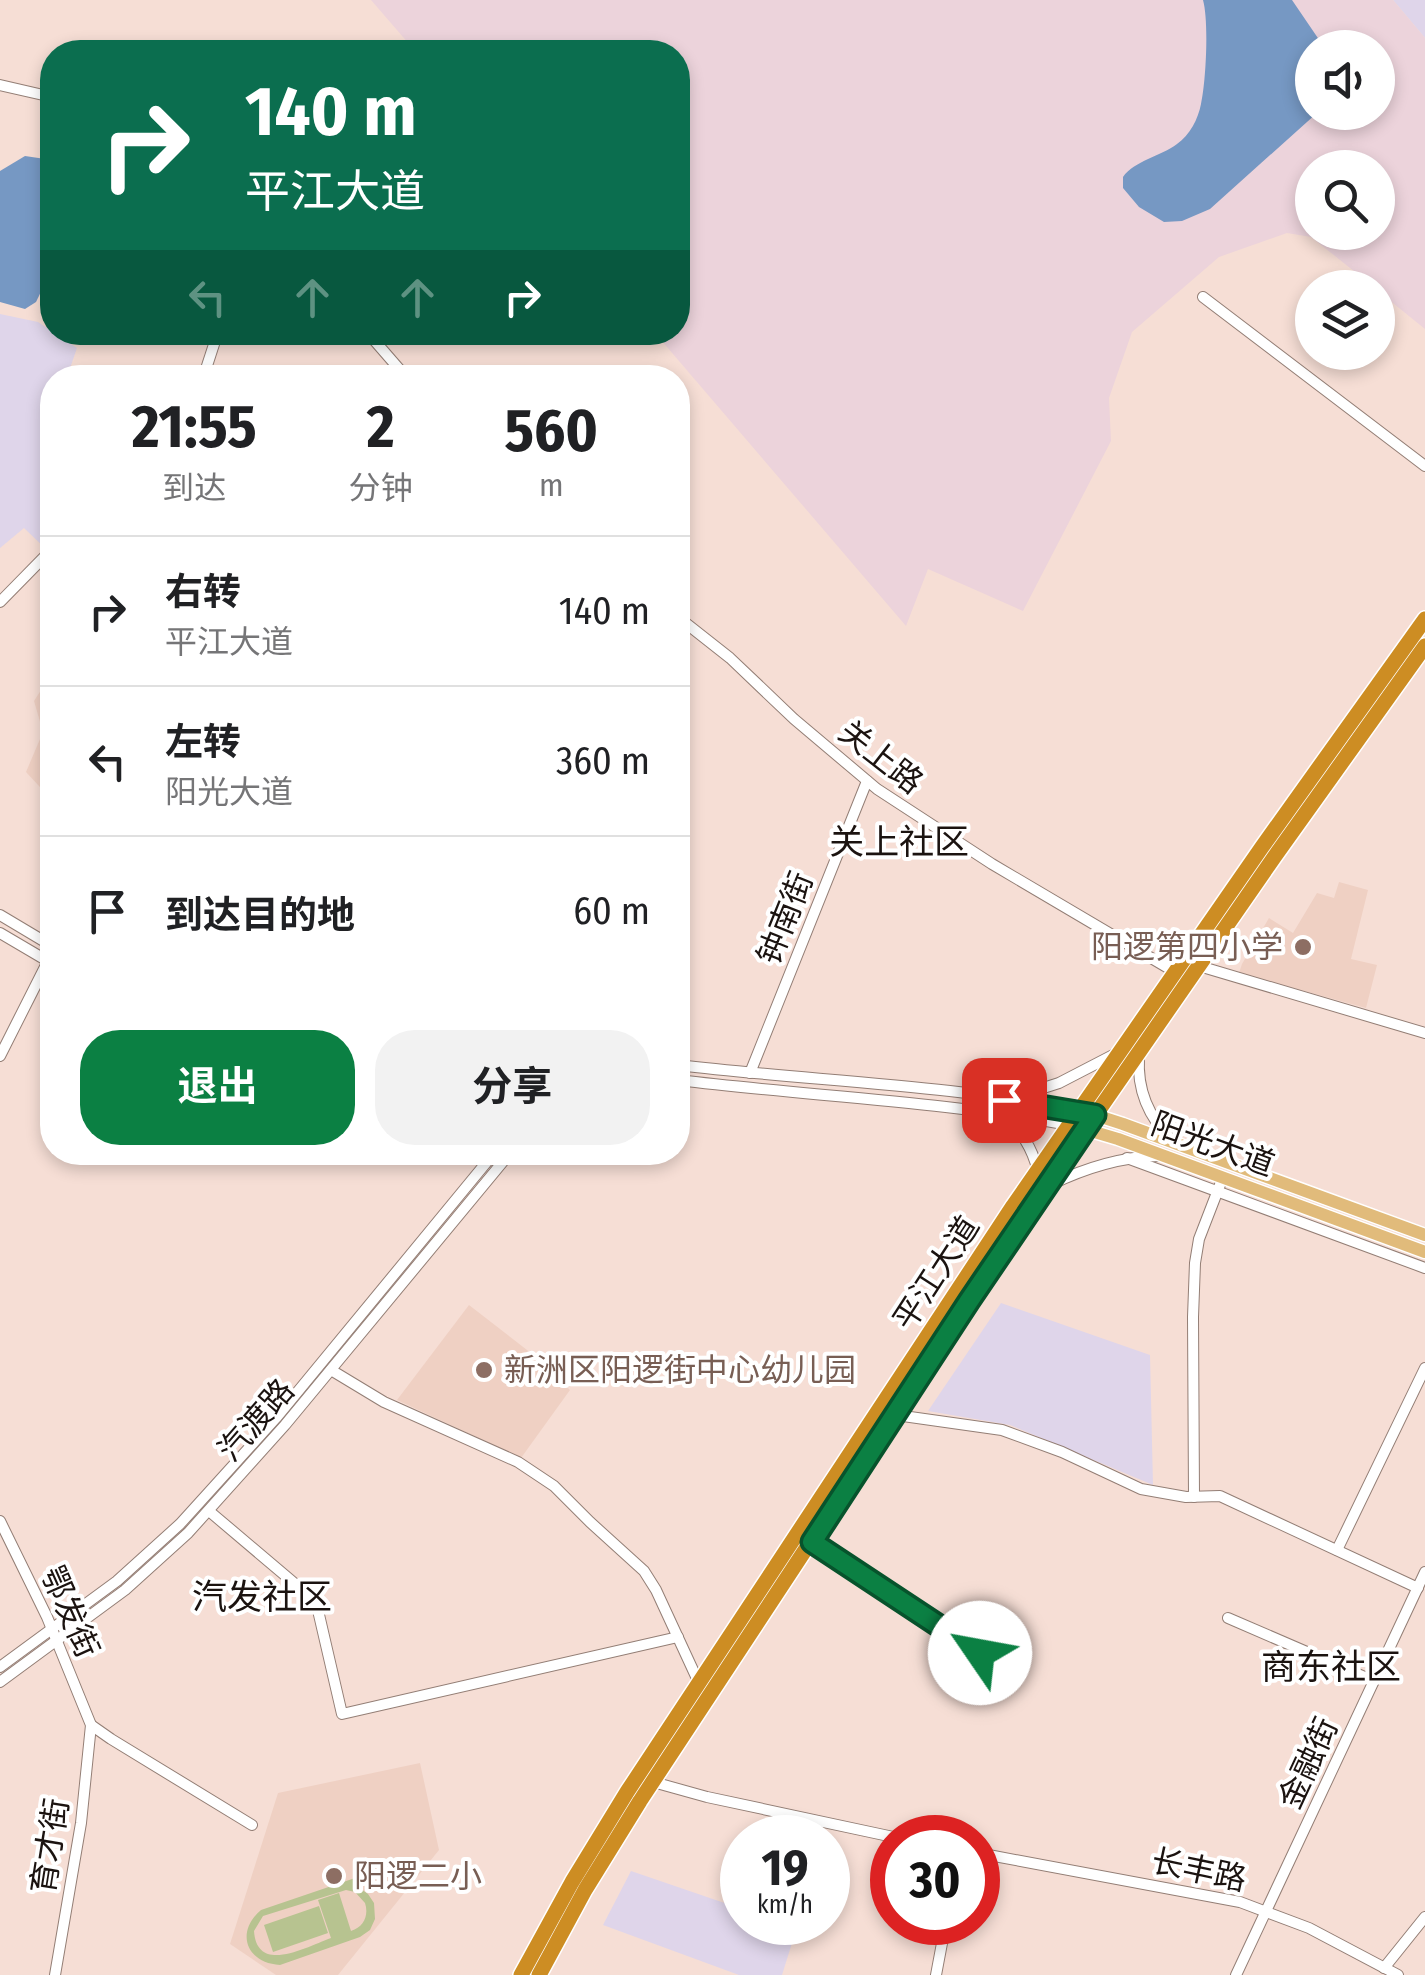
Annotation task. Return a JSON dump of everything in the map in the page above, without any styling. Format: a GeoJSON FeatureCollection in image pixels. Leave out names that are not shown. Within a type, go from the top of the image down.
{"type":"FeatureCollection","features":[{"type":"Feature","properties":{"kind":"highway","name":"平江大道"},"geometry":{"type":"LineString","coordinates":[[538,1975],[585,1890],[653,1782],[1045,1188],[1120,1051],[1425,619]]}},
{"type":"Feature","properties":{"kind":"highway","name":"平江大道"},"geometry":{"type":"LineString","coordinates":[[521,1975],[599,1837],[1038,1171],[1140,1051],[1425,646]]}},
{"type":"Feature","properties":{"kind":"main road","name":"阳光大道"},"geometry":{"type":"LineString","coordinates":[[1082,1120],[1177,1144],[1425,1235]]}},
{"type":"Feature","properties":{"kind":"main road","name":"阳光大道"},"geometry":{"type":"LineString","coordinates":[[1082,1120],[1163,1155],[1425,1252]]}},
{"type":"Feature","properties":{"kind":"street"},"geometry":{"type":"LineString","coordinates":[[0,84],[40,94]]}},
{"type":"Feature","properties":{"kind":"street"},"geometry":{"type":"LineString","coordinates":[[1203,297],[1425,466]]}},
{"type":"Feature","properties":{"kind":"street"},"geometry":{"type":"LineString","coordinates":[[378,345],[396,365]]}},
{"type":"Feature","properties":{"kind":"street"},"geometry":{"type":"LineString","coordinates":[[0,602],[40,560]]}},
{"type":"Feature","properties":{"kind":"street","name":"关上路"},"geometry":{"type":"LineString","coordinates":[[690,626],[867,781],[917,817],[1175,972]]}},
{"type":"Feature","properties":{"kind":"street","name":"钟南街"},"geometry":{"type":"LineString","coordinates":[[750,1074],[867,781]]}},
{"type":"Feature","properties":{"kind":"street"},"geometry":{"type":"LineString","coordinates":[[0,914],[40,939]]}},
{"type":"Feature","properties":{"kind":"street"},"geometry":{"type":"LineString","coordinates":[[0,933],[40,956]]}},
{"type":"Feature","properties":{"kind":"street"},"geometry":{"type":"LineString","coordinates":[[1199,966],[1425,1034]]}},
{"type":"Feature","properties":{"kind":"street"},"geometry":{"type":"LineString","coordinates":[[0,1056],[40,981]]}},
{"type":"Feature","properties":{"kind":"street"},"geometry":{"type":"LineString","coordinates":[[1004,1100],[1059,1084],[1120,1051]]}},
{"type":"Feature","properties":{"kind":"street"},"geometry":{"type":"LineString","coordinates":[[1140,1051],[1138,1072],[1146,1104],[1156,1122],[1177,1144]]}},
{"type":"Feature","properties":{"kind":"street","name":"阳光大道"},"geometry":{"type":"LineString","coordinates":[[690,1066],[928,1089],[1004,1100],[1082,1120]]}},
{"type":"Feature","properties":{"kind":"street","name":"阳光大道"},"geometry":{"type":"LineString","coordinates":[[690,1081],[1082,1120]]}},
{"type":"Feature","properties":{"kind":"street"},"geometry":{"type":"LineString","coordinates":[[1002,1115],[1025,1140],[1038,1171]]}},
{"type":"Feature","properties":{"kind":"street"},"geometry":{"type":"LineString","coordinates":[[1045,1188],[1079,1172],[1127,1158],[1163,1155]]}},
{"type":"Feature","properties":{"kind":"street"},"geometry":{"type":"LineString","coordinates":[[1127,1158],[1425,1268]]}},
{"type":"Feature","properties":{"kind":"street","name":"汽渡路"},"geometry":{"type":"LineString","coordinates":[[0,1682],[135,1566],[203,1500],[485,1165]]}},
{"type":"Feature","properties":{"kind":"street","name":"汽渡路"},"geometry":{"type":"LineString","coordinates":[[0,1667],[55,1636],[143,1575],[209,1511],[286,1426],[500,1165]]}},
{"type":"Feature","properties":{"kind":"street"},"geometry":{"type":"LineString","coordinates":[[1194,1497],[1195,1262],[1199,1239],[1222,1177]]}},
{"type":"Feature","properties":{"kind":"street"},"geometry":{"type":"LineString","coordinates":[[1337,1550],[1425,1368]]}},
{"type":"Feature","properties":{"kind":"street"},"geometry":{"type":"LineString","coordinates":[[331,1370],[384,1402],[543,1477],[644,1570],[699,1683]]}},
{"type":"Feature","properties":{"kind":"street"},"geometry":{"type":"LineString","coordinates":[[896,1415],[1002,1430],[1062,1452],[1141,1489],[1194,1497],[1220,1496],[1418,1588]]}},
{"type":"Feature","properties":{"kind":"street"},"geometry":{"type":"LineString","coordinates":[[209,1511],[305,1591],[317,1606],[342,1714],[678,1637]]}},
{"type":"Feature","properties":{"kind":"street","name":"鄂发街"},"geometry":{"type":"LineString","coordinates":[[0,1520],[55,1636],[91,1725]]}},
{"type":"Feature","properties":{"kind":"street"},"geometry":{"type":"LineString","coordinates":[[812,1542],[980,1653]]}},
{"type":"Feature","properties":{"kind":"street","name":"金融街"},"geometry":{"type":"LineString","coordinates":[[1236,1975],[1425,1572]]}},
{"type":"Feature","properties":{"kind":"street"},"geometry":{"type":"LineString","coordinates":[[1228,1618],[1374,1681]]}},
{"type":"Feature","properties":{"kind":"street"},"geometry":{"type":"LineString","coordinates":[[91,1725],[252,1825]]}},
{"type":"Feature","properties":{"kind":"street","name":"育才街"},"geometry":{"type":"LineString","coordinates":[[55,1975],[81,1823],[91,1725]]}},
{"type":"Feature","properties":{"kind":"street"},"geometry":{"type":"LineString","coordinates":[[653,1782],[870,1832]]}},
{"type":"Feature","properties":{"kind":"street","name":"长丰路"},"geometry":{"type":"LineString","coordinates":[[1000,1858],[1240,1902],[1309,1928],[1378,1969],[1398,1975]]}},
{"type":"Feature","properties":{"kind":"street"},"geometry":{"type":"LineString","coordinates":[[1378,1969],[1425,1917]]}},
{"type":"Feature","properties":{"kind":"street"},"geometry":{"type":"LineString","coordinates":[[936,1975],[942,1945]]}},
{"type":"Feature","properties":{"kind":"shaded area"},"geometry":{"type":"Polygon","coordinates":[[[371,0],[1393,0],[1425,38],[1425,329],[1395,305],[1395,270],[1353,270],[1327,250],[1395,250],[1395,150],[1295,150],[1295,234],[1287,233],[1219,257],[1132,332],[1109,398],[1111,441],[1023,611],[928,569],[906,626],[690,374],[690,365],[682,365],[665,345],[690,345],[690,40],[406,40],[371,0]]]}},
{"type":"Feature","properties":{"kind":"shaded area"},"geometry":{"type":"Polygon","coordinates":[[[1393,0],[1425,0],[1425,38],[1393,0]]]}},
{"type":"Feature","properties":{"kind":"shaded area"},"geometry":{"type":"Polygon","coordinates":[[[0,314],[40,323],[40,345],[77,348],[71,365],[40,365],[40,543],[24,528],[0,548],[0,314]]]}},
{"type":"Feature","properties":{"kind":"shaded area"},"geometry":{"type":"Polygon","coordinates":[[[40,692],[40,722],[34,701],[40,692]]]}},
{"type":"Feature","properties":{"kind":"shaded area"},"geometry":{"type":"Polygon","coordinates":[[[40,739],[40,787],[26,772],[40,739]]]}},
{"type":"Feature","properties":{"kind":"shaded area","name":"阳逻第四小学"},"geometry":{"type":"Polygon","coordinates":[[[1339,882],[1368,890],[1351,959],[1377,965],[1366,1008],[1239,973],[1269,918],[1293,933],[1317,893],[1334,898],[1339,882]]]}},
{"type":"Feature","properties":{"kind":"shaded area"},"geometry":{"type":"Polygon","coordinates":[[[1001,1303],[1150,1355],[1153,1485],[1010,1425],[928,1411],[1001,1303]]]}},
{"type":"Feature","properties":{"kind":"shaded area","name":"新洲区阳逻街中心幼儿园"},"geometry":{"type":"Polygon","coordinates":[[[469,1305],[570,1390],[521,1458],[397,1400],[469,1305]]]}},
{"type":"Feature","properties":{"kind":"shaded area","name":"阳逻二小"},"geometry":{"type":"Polygon","coordinates":[[[420,1763],[439,1850],[338,1975],[276,1975],[230,1944],[278,1793],[420,1763]]]}},
{"type":"Feature","properties":{"kind":"shaded area"},"geometry":{"type":"Polygon","coordinates":[[[631,1871],[720,1901],[720,1945],[791,1945],[782,1975],[739,1975],[603,1925],[631,1871]]]}},
{"type":"Feature","properties":{"kind":"green space"},"geometry":{"type":"Polygon","coordinates":[[[358,1877],[361,1883],[357,1886],[374,1903],[375,1919],[370,1930],[360,1937],[280,1965],[259,1959],[248,1945],[248,1928],[261,1910],[358,1877]],[[346,1890],[263,1916],[254,1931],[257,1944],[273,1955],[331,1938],[318,1900],[339,1893],[351,1931],[355,1929],[362,1924],[366,1912],[365,1903],[355,1892],[346,1890]]]}},
{"type":"Feature","properties":{"kind":"green space"},"geometry":{"type":"Polygon","coordinates":[[[319,1906],[328,1933],[273,1952],[264,1925],[319,1906]]]}},
{"type":"Feature","properties":{"kind":"water"},"geometry":{"type":"Polygon","coordinates":[[[1203,0],[1292,0],[1312,30],[1295,30],[1295,130],[1298,130],[1210,209],[1182,221],[1164,222],[1139,207],[1123,188],[1123,177],[1177,144],[1196,121],[1205,67],[1203,0]]]}},
{"type":"Feature","properties":{"kind":"water"},"geometry":{"type":"Polygon","coordinates":[[[25,156],[40,158],[40,294],[25,309],[0,302],[0,171],[25,156]]]}},
{"type":"Feature","properties":{"kind":"place","name":"阳逻第四小学"},"geometry":{"type":"Point","coordinates":[1303,947]}},
{"type":"Feature","properties":{"kind":"place","name":"新洲区阳逻街中心幼儿园"},"geometry":{"type":"Point","coordinates":[484,1370]}},
{"type":"Feature","properties":{"kind":"place","name":"阳逻二小"},"geometry":{"type":"Point","coordinates":[334,1876]}},
{"type":"Feature","properties":{"kind":"district","name":"关上社区"},"geometry":{"type":"Point","coordinates":[899,842]}},
{"type":"Feature","properties":{"kind":"district","name":"汽发社区"},"geometry":{"type":"Point","coordinates":[262,1597]}},
{"type":"Feature","properties":{"kind":"district","name":"商东社区"},"geometry":{"type":"Point","coordinates":[1331,1667]}},
{"type":"Feature","properties":{"kind":"route"},"geometry":{"type":"LineString","coordinates":[[980,1653],[812,1542],[1095,1115],[1004,1100]]}}]}
